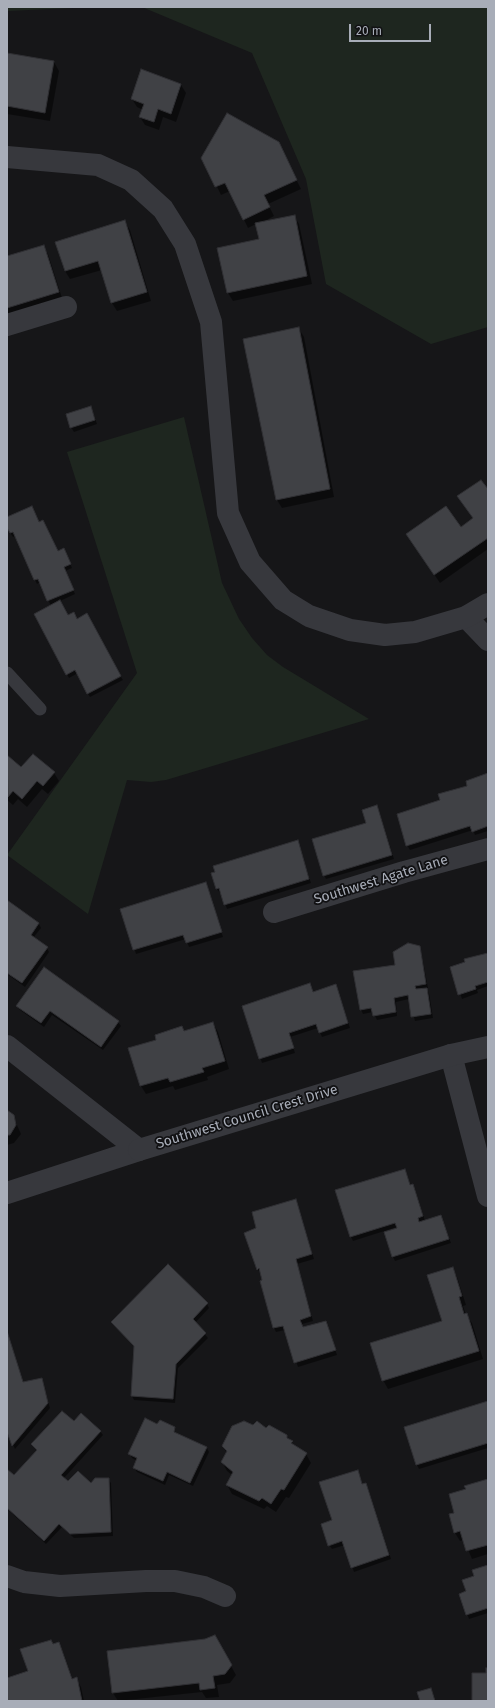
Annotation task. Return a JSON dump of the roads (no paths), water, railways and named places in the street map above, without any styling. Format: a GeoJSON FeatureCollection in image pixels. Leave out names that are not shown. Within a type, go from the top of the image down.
{"type":"FeatureCollection","features":[{"type":"Feature","properties":{"kind":"street"},"geometry":{"type":"LineString","coordinates":[[7,158],[98,165],[130,180],[163,209],[185,244],[211,322],[228,513],[250,562],[283,600],[309,616],[350,630],[385,635],[415,632],[466,617],[488,604]]}},
{"type":"Feature","properties":{"kind":"street"},"geometry":{"type":"LineString","coordinates":[[7,325],[66,307]]}},
{"type":"Feature","properties":{"kind":"street"},"geometry":{"type":"LineString","coordinates":[[466,617],[488,640]]}},
{"type":"Feature","properties":{"kind":"street","name":"Southwest Agate Lane"},"geometry":{"type":"LineString","coordinates":[[274,912],[404,872],[488,849]]}},
{"type":"Feature","properties":{"kind":"street"},"geometry":{"type":"LineString","coordinates":[[7,1046],[139,1150]]}},
{"type":"Feature","properties":{"kind":"street","name":"Southwest Council Crest Drive"},"geometry":{"type":"LineString","coordinates":[[7,1193],[139,1150],[451,1055],[488,1047]]}},
{"type":"Feature","properties":{"kind":"street"},"geometry":{"type":"LineString","coordinates":[[451,1055],[488,1196]]}},
{"type":"Feature","properties":{"kind":"street"},"geometry":{"type":"LineString","coordinates":[[7,1576],[24,1582],[60,1586],[146,1580],[175,1581],[204,1587],[225,1596]]}},
{"type":"Feature","properties":{"kind":"lane"},"geometry":{"type":"LineString","coordinates":[[7,673],[40,709]]}}]}
